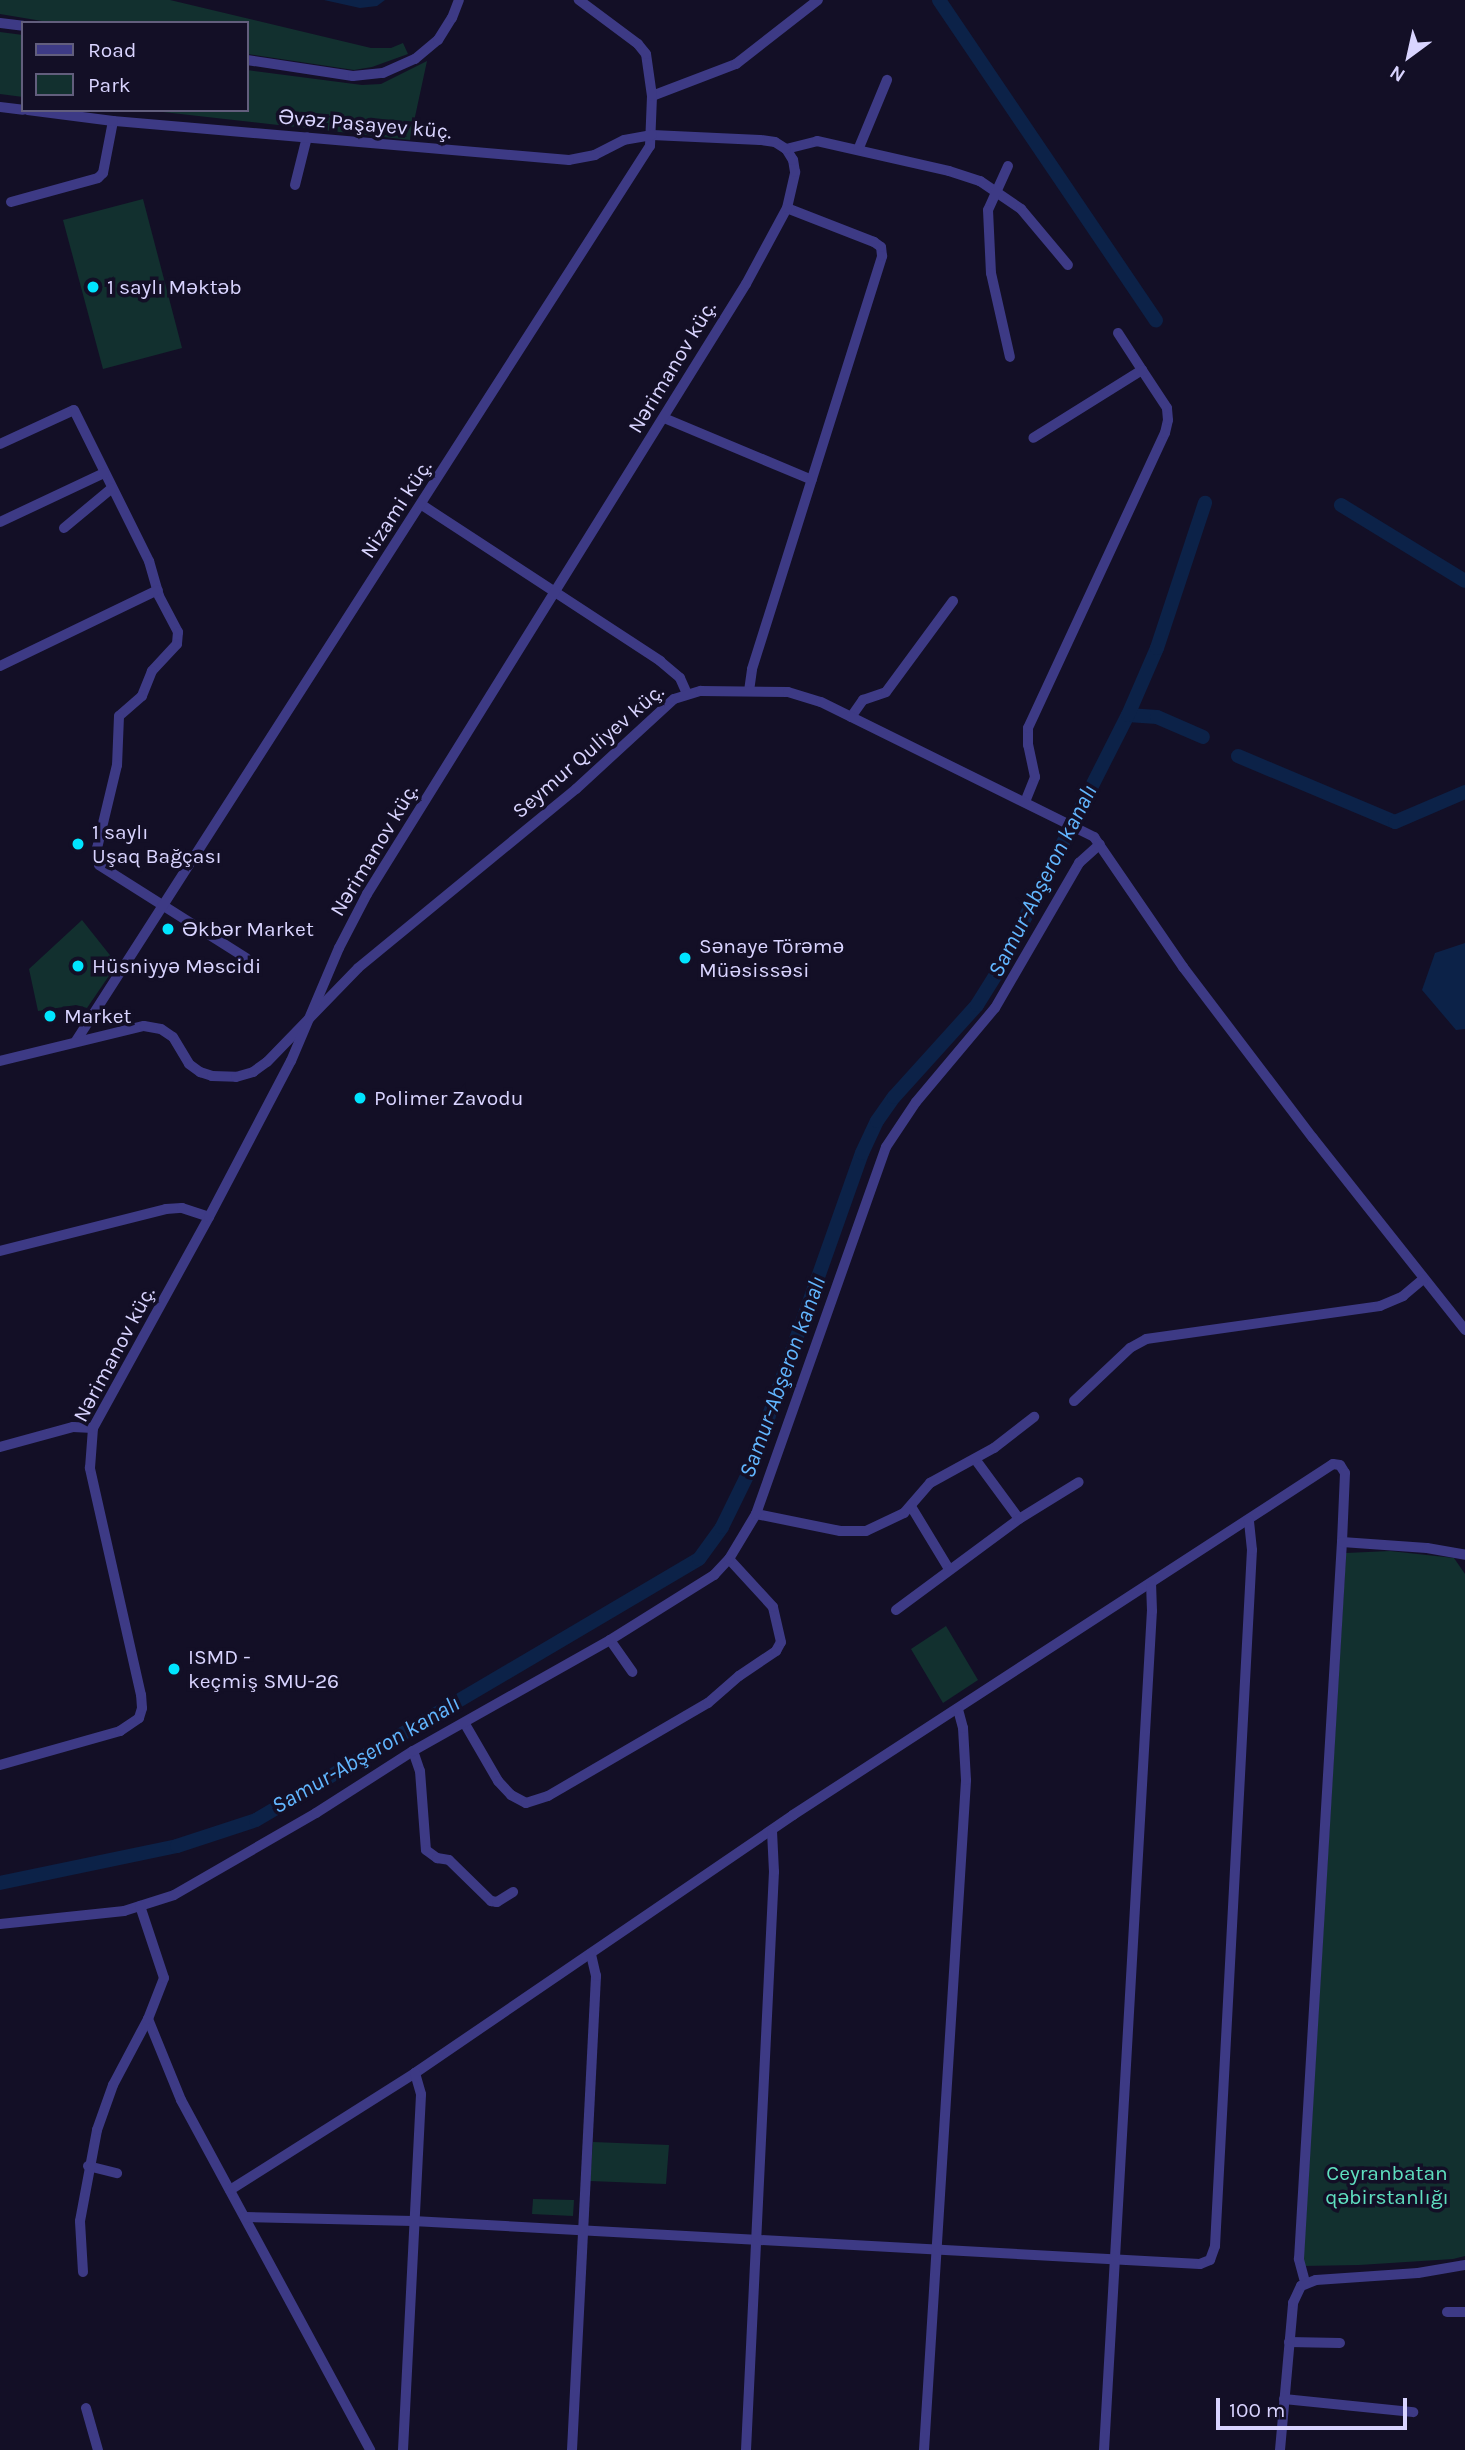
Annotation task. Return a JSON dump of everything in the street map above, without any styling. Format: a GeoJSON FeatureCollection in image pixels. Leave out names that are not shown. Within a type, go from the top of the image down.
{"type":"FeatureCollection","features":[{"type":"Feature","properties":{"kind":"street"},"geometry":{"type":"LineString","coordinates":[[248,60],[353,76],[383,73],[415,59],[438,40],[452,18],[459,0]]}},
{"type":"Feature","properties":{"kind":"street","name":"Nizami küç."},"geometry":{"type":"LineString","coordinates":[[76,1041],[636,172],[652,135],[652,96],[646,54],[638,44],[579,0]]}},
{"type":"Feature","properties":{"kind":"street"},"geometry":{"type":"LineString","coordinates":[[652,96],[736,64],[818,0]]}},
{"type":"Feature","properties":{"kind":"street"},"geometry":{"type":"LineString","coordinates":[[0,23],[21,26]]}},
{"type":"Feature","properties":{"kind":"street"},"geometry":{"type":"LineString","coordinates":[[858,150],[887,80]]}},
{"type":"Feature","properties":{"kind":"street"},"geometry":{"type":"LineString","coordinates":[[0,107],[21,110]]}},
{"type":"Feature","properties":{"kind":"street","name":"Əvəz Paşayev küç."},"geometry":{"type":"LineString","coordinates":[[43,112],[113,121],[569,160],[595,155],[624,141],[652,135]]}},
{"type":"Feature","properties":{"kind":"street"},"geometry":{"type":"LineString","coordinates":[[11,202],[99,178],[103,173],[113,121]]}},
{"type":"Feature","properties":{"kind":"street"},"geometry":{"type":"LineString","coordinates":[[652,135],[760,140],[775,142],[786,149],[817,141],[949,171],[980,181],[1021,209],[1042,230],[1068,265]]}},
{"type":"Feature","properties":{"kind":"street"},"geometry":{"type":"LineString","coordinates":[[295,185],[307,137]]}},
{"type":"Feature","properties":{"kind":"street","name":"Nərimanov küç."},"geometry":{"type":"LineString","coordinates":[[0,1765],[121,1731],[132,1726],[142,1708],[90,1468],[93,1428],[209,1217],[291,1060],[339,948],[367,894],[556,594],[788,208],[795,172],[793,160],[786,149]]}},
{"type":"Feature","properties":{"kind":"street"},"geometry":{"type":"LineString","coordinates":[[1008,166],[988,209],[989,250],[1010,358]]}},
{"type":"Feature","properties":{"kind":"street"},"geometry":{"type":"LineString","coordinates":[[749,691],[752,669],[882,256],[881,247],[874,242],[788,208]]}},
{"type":"Feature","properties":{"kind":"street"},"geometry":{"type":"LineString","coordinates":[[1025,802],[1035,777],[1028,745],[1028,728],[1165,433],[1168,420],[1167,408],[1118,333]]}},
{"type":"Feature","properties":{"kind":"street"},"geometry":{"type":"LineString","coordinates":[[1033,438],[1142,370]]}},
{"type":"Feature","properties":{"kind":"street"},"geometry":{"type":"LineString","coordinates":[[0,444],[74,410],[149,561],[179,639],[148,677],[142,696],[119,716],[117,765],[97,859],[106,871],[246,958]]}},
{"type":"Feature","properties":{"kind":"street"},"geometry":{"type":"LineString","coordinates":[[664,418],[812,480]]}},
{"type":"Feature","properties":{"kind":"street"},"geometry":{"type":"LineString","coordinates":[[0,522],[104,473]]}},
{"type":"Feature","properties":{"kind":"street"},"geometry":{"type":"LineString","coordinates":[[64,528],[112,488]]}},
{"type":"Feature","properties":{"kind":"street"},"geometry":{"type":"LineString","coordinates":[[422,505],[660,661],[680,678],[687,694]]}},
{"type":"Feature","properties":{"kind":"street"},"geometry":{"type":"LineString","coordinates":[[0,666],[158,590]]}},
{"type":"Feature","properties":{"kind":"street"},"geometry":{"type":"LineString","coordinates":[[851,717],[863,700],[886,692],[953,601]]}},
{"type":"Feature","properties":{"kind":"street","name":"Seymur Quliyev küç."},"geometry":{"type":"LineString","coordinates":[[310,1017],[358,968],[576,789],[674,699],[687,694],[749,691],[801,695],[1086,831],[1100,844],[1176,958],[1465,1330]]}},
{"type":"Feature","properties":{"kind":"street"},"geometry":{"type":"LineString","coordinates":[[0,1924],[124,1911],[174,1895],[413,1751],[610,1640],[714,1575],[729,1559],[756,1514],[886,1147],[916,1102],[996,1008],[1079,863],[1100,844]]}},
{"type":"Feature","properties":{"kind":"street"},"geometry":{"type":"LineString","coordinates":[[0,1061],[144,1026],[161,1029],[173,1037],[190,1064],[200,1072],[212,1076],[236,1077],[253,1072],[267,1062],[310,1017]]}},
{"type":"Feature","properties":{"kind":"street"},"geometry":{"type":"LineString","coordinates":[[0,1251],[166,1209],[182,1208],[209,1217]]}},
{"type":"Feature","properties":{"kind":"street"},"geometry":{"type":"LineString","coordinates":[[1074,1401],[1130,1348],[1146,1339],[1380,1306],[1403,1296],[1423,1279]]}},
{"type":"Feature","properties":{"kind":"street"},"geometry":{"type":"LineString","coordinates":[[756,1514],[855,1533],[866,1531],[912,1508],[930,1483],[975,1459],[1034,1418]]}},
{"type":"Feature","properties":{"kind":"street"},"geometry":{"type":"LineString","coordinates":[[0,1447],[73,1427],[93,1428]]}},
{"type":"Feature","properties":{"kind":"street"},"geometry":{"type":"LineString","coordinates":[[975,1459],[1019,1519]]}},
{"type":"Feature","properties":{"kind":"street"},"geometry":{"type":"LineString","coordinates":[[230,2190],[415,2073],[772,1831],[1249,1520],[1321,1469],[1333,1464],[1340,1465],[1345,1473],[1299,2259],[1305,2282]]}},
{"type":"Feature","properties":{"kind":"street"},"geometry":{"type":"LineString","coordinates":[[896,1610],[1019,1519],[1079,1482]]}},
{"type":"Feature","properties":{"kind":"street"},"geometry":{"type":"LineString","coordinates":[[912,1508],[949,1569]]}},
{"type":"Feature","properties":{"kind":"street"},"geometry":{"type":"LineString","coordinates":[[245,2217],[413,2221],[937,2247],[1200,2264],[1210,2260],[1215,2246],[1252,1550],[1249,1520]]}},
{"type":"Feature","properties":{"kind":"street"},"geometry":{"type":"LineString","coordinates":[[1342,1542],[1427,1548],[1465,1555]]}},
{"type":"Feature","properties":{"kind":"street"},"geometry":{"type":"LineString","coordinates":[[465,1724],[498,1781],[512,1795],[526,1803],[548,1797],[708,1703],[739,1676],[776,1651],[782,1642],[773,1608],[729,1559]]}},
{"type":"Feature","properties":{"kind":"street"},"geometry":{"type":"LineString","coordinates":[[1104,2450],[1152,1611],[1151,1584]]}},
{"type":"Feature","properties":{"kind":"street"},"geometry":{"type":"LineString","coordinates":[[610,1640],[632,1672]]}},
{"type":"Feature","properties":{"kind":"street"},"geometry":{"type":"LineString","coordinates":[[925,2450],[966,1780],[963,1728],[958,1709]]}},
{"type":"Feature","properties":{"kind":"street"},"geometry":{"type":"LineString","coordinates":[[413,1751],[420,1771],[426,1850],[437,1858],[449,1860],[491,1901],[497,1902],[513,1892]]}},
{"type":"Feature","properties":{"kind":"street"},"geometry":{"type":"LineString","coordinates":[[746,2450],[759,2239],[774,1872],[772,1831]]}},
{"type":"Feature","properties":{"kind":"street"},"geometry":{"type":"LineString","coordinates":[[83,2272],[80,2221],[88,2166],[97,2130],[113,2085],[148,2019],[164,1978],[140,1906]]}},
{"type":"Feature","properties":{"kind":"street"},"geometry":{"type":"LineString","coordinates":[[572,2450],[596,1976],[591,1954]]}},
{"type":"Feature","properties":{"kind":"street"},"geometry":{"type":"LineString","coordinates":[[148,2019],[181,2100],[370,2450]]}},
{"type":"Feature","properties":{"kind":"street"},"geometry":{"type":"LineString","coordinates":[[403,2450],[421,2094],[415,2073]]}},
{"type":"Feature","properties":{"kind":"street"},"geometry":{"type":"LineString","coordinates":[[88,2166],[117,2173]]}},
{"type":"Feature","properties":{"kind":"street"},"geometry":{"type":"LineString","coordinates":[[1280,2450],[1293,2303],[1296,2293],[1305,2282],[1418,2273],[1465,2265]]}},
{"type":"Feature","properties":{"kind":"street"},"geometry":{"type":"LineString","coordinates":[[1447,2312],[1465,2312]]}},
{"type":"Feature","properties":{"kind":"street"},"geometry":{"type":"LineString","coordinates":[[1289,2342],[1340,2343]]}},
{"type":"Feature","properties":{"kind":"street"},"geometry":{"type":"LineString","coordinates":[[1284,2399],[1413,2412]]}},
{"type":"Feature","properties":{"kind":"street"},"geometry":{"type":"LineString","coordinates":[[86,2408],[98,2450]]}},
{"type":"Feature","properties":{"kind":"green space"},"geometry":{"type":"Polygon","coordinates":[[[0,0],[170,0],[371,48],[391,48],[403,43],[408,54],[372,67],[354,70],[248,54],[248,21],[42,21],[0,14],[0,0]]]}},
{"type":"Feature","properties":{"kind":"green space"},"geometry":{"type":"Polygon","coordinates":[[[0,32],[21,35],[21,97],[0,94],[0,32]]]}},
{"type":"Feature","properties":{"kind":"green space"},"geometry":{"type":"Polygon","coordinates":[[[427,61],[410,140],[163,112],[248,112],[248,70],[362,85],[381,84],[427,61]]]}},
{"type":"Feature","properties":{"kind":"green space"},"geometry":{"type":"Polygon","coordinates":[[[143,199],[182,348],[103,369],[63,220],[143,199]]]}},
{"type":"Feature","properties":{"kind":"green space"},"geometry":{"type":"Polygon","coordinates":[[[82,920],[117,964],[87,1008],[76,1005],[38,1011],[29,969],[82,920]]]}},
{"type":"Feature","properties":{"kind":"green space","name":"Ceyranbatan qəbirstanlığı"},"geometry":{"type":"Polygon","coordinates":[[[1390,1551],[1454,1558],[1465,1574],[1465,2256],[1359,2265],[1303,2266],[1346,1553],[1390,1551]]]}},
{"type":"Feature","properties":{"kind":"green space"},"geometry":{"type":"Polygon","coordinates":[[[946,1626],[978,1680],[943,1703],[911,1649],[946,1626]]]}},
{"type":"Feature","properties":{"kind":"green space"},"geometry":{"type":"Polygon","coordinates":[[[593,2142],[669,2145],[666,2184],[590,2181],[593,2142]]]}},
{"type":"Feature","properties":{"kind":"green space"},"geometry":{"type":"Polygon","coordinates":[[[533,2199],[574,2200],[573,2216],[532,2214],[533,2199]]]}},
{"type":"Feature","properties":{"kind":"water"},"geometry":{"type":"Polygon","coordinates":[[[324,0],[385,0],[377,6],[360,8],[324,0]]]}},
{"type":"Feature","properties":{"kind":"water"},"geometry":{"type":"Polygon","coordinates":[[[1465,943],[1465,1029],[1456,1030],[1422,990],[1435,953],[1465,943]]]}},
{"type":"Feature","properties":{"kind":"waterway"},"geometry":{"type":"LineString","coordinates":[[939,0],[1156,321]]}},
{"type":"Feature","properties":{"kind":"waterway","name":"Samur-Abşeron kanalı"},"geometry":{"type":"LineString","coordinates":[[0,1883],[177,1846],[256,1820],[699,1559],[722,1527],[749,1472],[862,1153],[877,1121],[894,1097],[977,1005],[997,973],[1128,715],[1157,648],[1205,503]]}},
{"type":"Feature","properties":{"kind":"waterway","name":"Samur-Abşeron kanalı"},"geometry":{"type":"LineString","coordinates":[[1341,505],[1465,581]]}},
{"type":"Feature","properties":{"kind":"waterway"},"geometry":{"type":"LineString","coordinates":[[1128,715],[1157,717],[1203,737]]}},
{"type":"Feature","properties":{"kind":"waterway"},"geometry":{"type":"LineString","coordinates":[[1238,756],[1395,822],[1465,792]]}},
{"type":"Feature","properties":{"kind":"place","name":"1 saylı Məktəb"},"geometry":{"type":"Point","coordinates":[93,287]}},
{"type":"Feature","properties":{"kind":"place","name":"1 saylı Uşaq Bağçası"},"geometry":{"type":"Point","coordinates":[78,844]}},
{"type":"Feature","properties":{"kind":"place","name":"Əkbər Market"},"geometry":{"type":"Point","coordinates":[168,929]}},
{"type":"Feature","properties":{"kind":"place","name":"Sənaye Törəmə Müəsissəsi"},"geometry":{"type":"Point","coordinates":[685,958]}},
{"type":"Feature","properties":{"kind":"place","name":"Hüsniyyə Məscidi"},"geometry":{"type":"Point","coordinates":[78,966]}},
{"type":"Feature","properties":{"kind":"place","name":"Market"},"geometry":{"type":"Point","coordinates":[50,1016]}},
{"type":"Feature","properties":{"kind":"place","name":"Polimer Zavodu"},"geometry":{"type":"Point","coordinates":[360,1098]}},
{"type":"Feature","properties":{"kind":"place","name":"ISMD - keçmiş SMU-26"},"geometry":{"type":"Point","coordinates":[174,1669]}}]}
